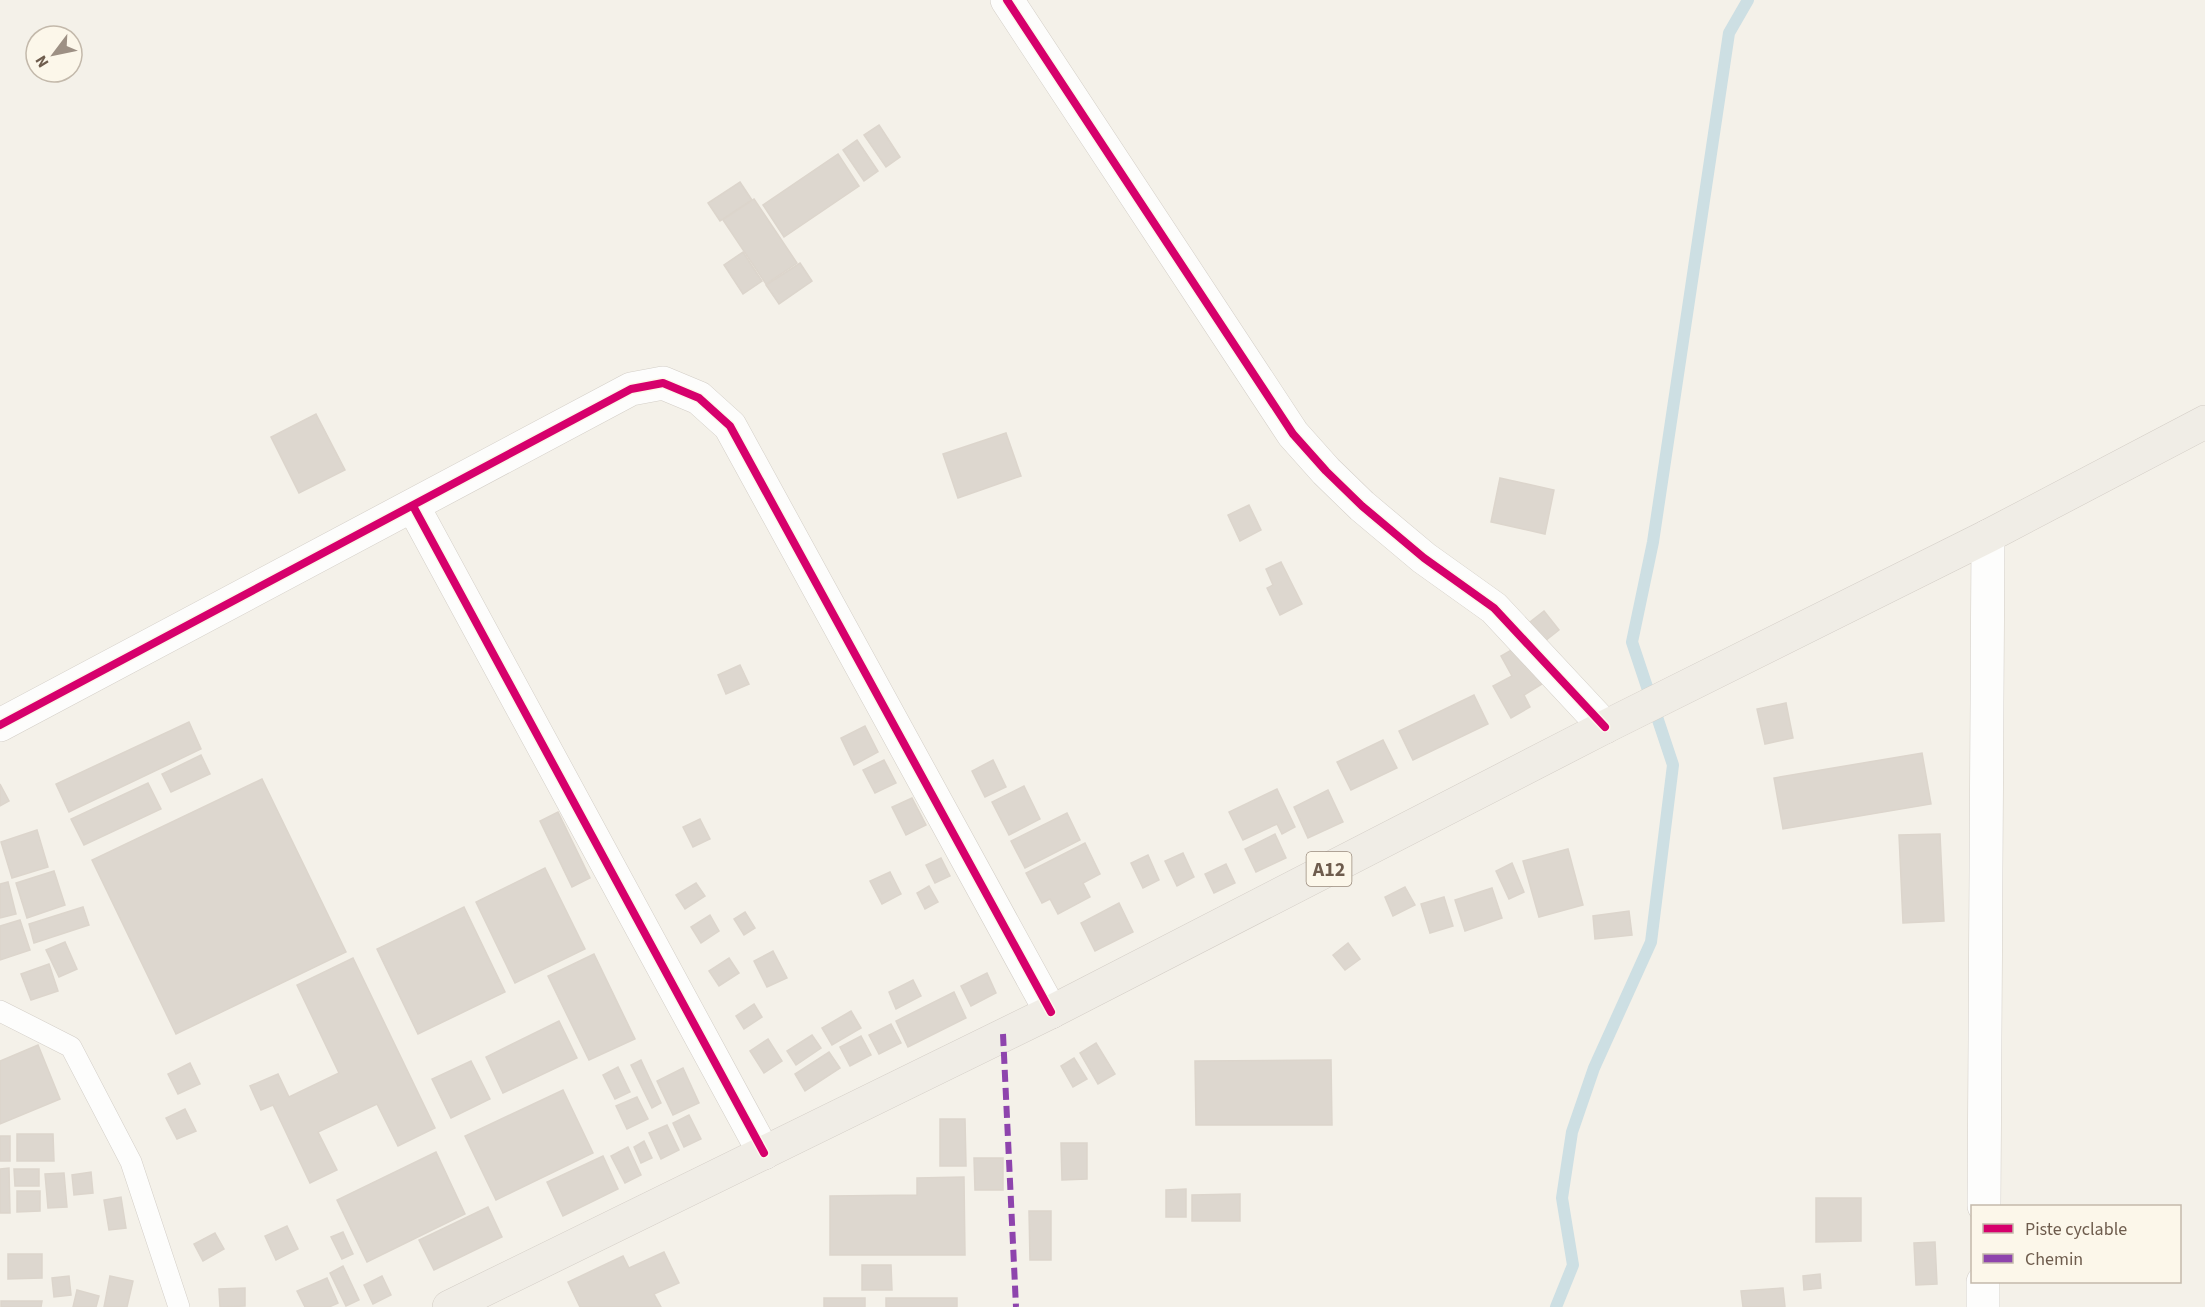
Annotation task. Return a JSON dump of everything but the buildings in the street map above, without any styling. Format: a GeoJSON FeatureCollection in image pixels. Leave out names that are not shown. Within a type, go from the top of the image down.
{"type":"FeatureCollection","features":[{"type":"Feature","properties":{"kind":"main road","name":"A12"},"geometry":{"type":"LineString","coordinates":[[449,1307],[1051,1012],[1605,727],[1988,536],[2205,422]]}},
{"type":"Feature","properties":{"kind":"street"},"geometry":{"type":"LineString","coordinates":[[1007,0],[1293,434],[1362,506],[1424,558],[1494,608],[1605,727]]}},
{"type":"Feature","properties":{"kind":"street"},"geometry":{"type":"LineString","coordinates":[[0,725],[632,389],[663,383],[699,398],[730,426],[1051,1012]]}},
{"type":"Feature","properties":{"kind":"street"},"geometry":{"type":"LineString","coordinates":[[413,506],[764,1153]]}},
{"type":"Feature","properties":{"kind":"street"},"geometry":{"type":"LineString","coordinates":[[1983,1205],[1988,536]]}},
{"type":"Feature","properties":{"kind":"street"},"geometry":{"type":"LineString","coordinates":[[1983,1283],[1983,1307]]}},
{"type":"Feature","properties":{"kind":"lane"},"geometry":{"type":"LineString","coordinates":[[0,1011],[71,1047],[131,1162],[179,1307]]}},
{"type":"Feature","properties":{"kind":"waterway"},"geometry":{"type":"LineString","coordinates":[[1556,1307],[1573,1265],[1562,1198],[1572,1132],[1594,1068],[1651,942],[1673,765],[1632,642],[1653,542],[1729,33],[1748,0]]}},
{"type":"Feature","properties":{"kind":"marked path"},"geometry":{"type":"LineString","coordinates":[[1003,1034],[1016,1307]]}},
{"type":"Feature","properties":{"kind":"cycle path"},"geometry":{"type":"LineString","coordinates":[[1007,0],[1293,434],[1362,506],[1424,558],[1494,608],[1605,727]]}},
{"type":"Feature","properties":{"kind":"cycle path"},"geometry":{"type":"LineString","coordinates":[[0,725],[631,389],[663,383],[699,398],[730,426],[1051,1012]]}},
{"type":"Feature","properties":{"kind":"cycle path"},"geometry":{"type":"LineString","coordinates":[[413,506],[764,1153]]}}]}
